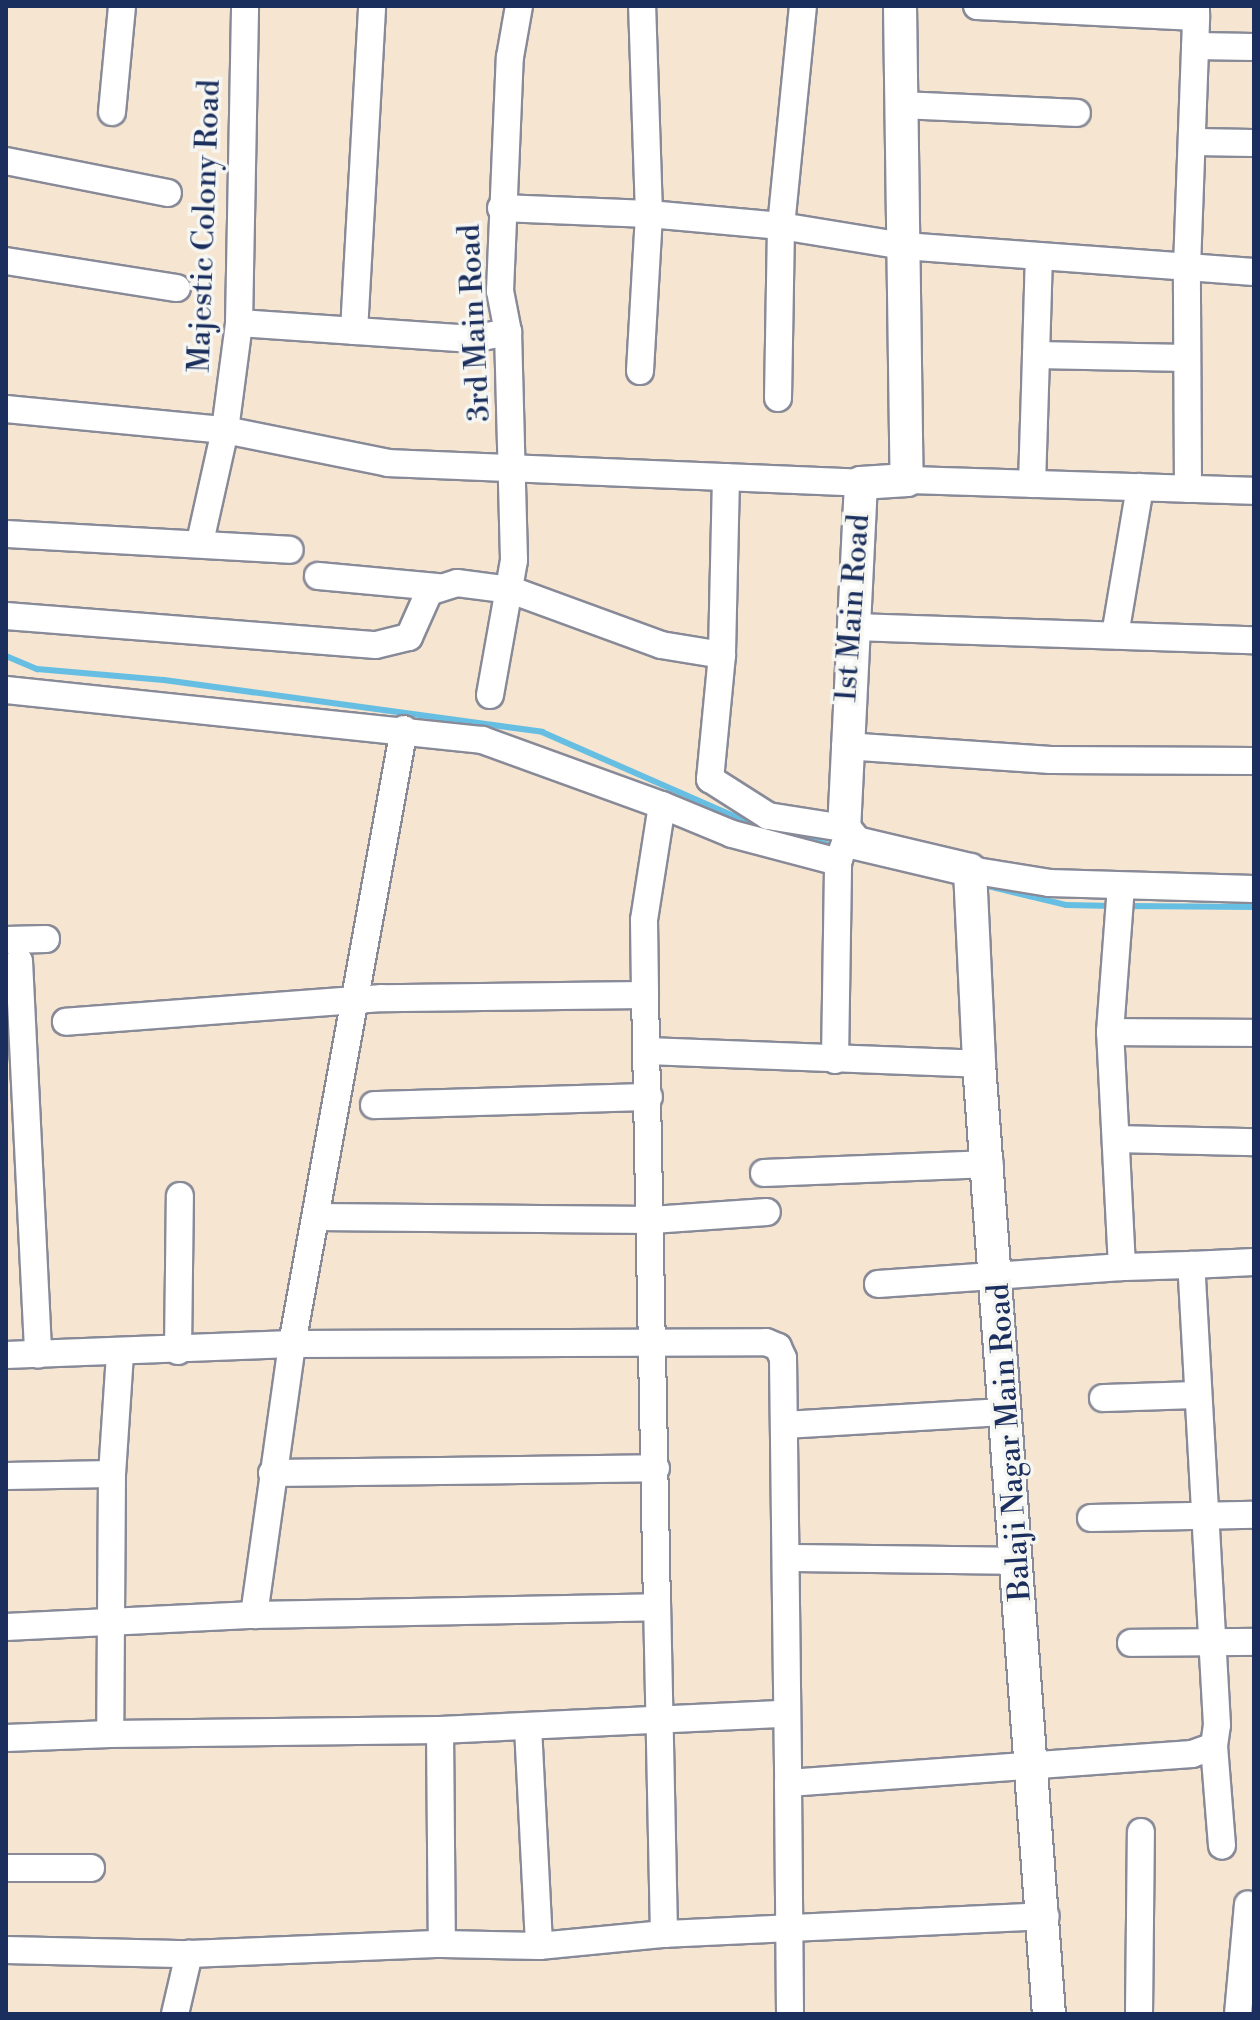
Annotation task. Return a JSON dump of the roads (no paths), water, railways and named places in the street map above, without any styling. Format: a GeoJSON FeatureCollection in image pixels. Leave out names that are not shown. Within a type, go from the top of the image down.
{"type":"FeatureCollection","features":[{"type":"Feature","properties":{"kind":"main road"},"geometry":{"type":"LineString","coordinates":[[900,6],[907,480]]}},
{"type":"Feature","properties":{"kind":"main road","name":"1st Main Road"},"geometry":{"type":"LineString","coordinates":[[843,845],[845,746],[861,483],[907,480]]}},
{"type":"Feature","properties":{"kind":"main road"},"geometry":{"type":"LineString","coordinates":[[843,845],[856,843],[971,879]]}},
{"type":"Feature","properties":{"kind":"main road","name":"Balaji Nagar Main Road"},"geometry":{"type":"LineString","coordinates":[[971,879],[979,1064],[990,1164],[1017,1561],[1046,1916],[1049,2014]]}},
{"type":"Feature","properties":{"kind":"street"},"geometry":{"type":"LineString","coordinates":[[112,112],[122,6]]}},
{"type":"Feature","properties":{"kind":"street","name":"Majestic Colony Road"},"geometry":{"type":"LineString","coordinates":[[200,542],[225,430],[239,323],[245,6]]}},
{"type":"Feature","properties":{"kind":"street"},"geometry":{"type":"LineString","coordinates":[[354,331],[372,6]]}},
{"type":"Feature","properties":{"kind":"street","name":"3rd Main Road"},"geometry":{"type":"LineString","coordinates":[[490,695],[511,590],[514,471],[508,332],[500,291],[501,208],[519,6]]}},
{"type":"Feature","properties":{"kind":"street"},"geometry":{"type":"LineString","coordinates":[[640,371],[649,214],[642,6]]}},
{"type":"Feature","properties":{"kind":"street"},"geometry":{"type":"LineString","coordinates":[[778,398],[781,226],[803,6]]}},
{"type":"Feature","properties":{"kind":"street"},"geometry":{"type":"LineString","coordinates":[[977,6],[1196,12],[1194,142],[1187,267],[1188,489]]}},
{"type":"Feature","properties":{"kind":"street"},"geometry":{"type":"LineString","coordinates":[[1195,46],[1254,47]]}},
{"type":"Feature","properties":{"kind":"street"},"geometry":{"type":"LineString","coordinates":[[903,105],[1077,113]]}},
{"type":"Feature","properties":{"kind":"street"},"geometry":{"type":"LineString","coordinates":[[1194,142],[1254,143]]}},
{"type":"Feature","properties":{"kind":"street"},"geometry":{"type":"LineString","coordinates":[[6,161],[168,193]]}},
{"type":"Feature","properties":{"kind":"street"},"geometry":{"type":"LineString","coordinates":[[501,208],[649,214],[781,226],[903,246],[1254,272]]}},
{"type":"Feature","properties":{"kind":"street"},"geometry":{"type":"LineString","coordinates":[[1032,484],[1039,256]]}},
{"type":"Feature","properties":{"kind":"street"},"geometry":{"type":"LineString","coordinates":[[6,261],[177,288]]}},
{"type":"Feature","properties":{"kind":"street"},"geometry":{"type":"LineString","coordinates":[[239,323],[472,339],[508,332]]}},
{"type":"Feature","properties":{"kind":"street"},"geometry":{"type":"LineString","coordinates":[[1036,355],[1187,358]]}},
{"type":"Feature","properties":{"kind":"street"},"geometry":{"type":"LineString","coordinates":[[6,409],[225,430],[388,463],[514,471],[861,483]]}},
{"type":"Feature","properties":{"kind":"street"},"geometry":{"type":"LineString","coordinates":[[726,477],[722,655],[710,779],[768,816],[843,845]]}},
{"type":"Feature","properties":{"kind":"street"},"geometry":{"type":"LineString","coordinates":[[907,480],[1254,491]]}},
{"type":"Feature","properties":{"kind":"street"},"geometry":{"type":"LineString","coordinates":[[1115,635],[1140,487]]}},
{"type":"Feature","properties":{"kind":"street"},"geometry":{"type":"LineString","coordinates":[[6,534],[200,542],[290,550]]}},
{"type":"Feature","properties":{"kind":"street"},"geometry":{"type":"LineString","coordinates":[[318,576],[437,587],[457,583],[511,590],[661,645],[722,655]]}},
{"type":"Feature","properties":{"kind":"street"},"geometry":{"type":"LineString","coordinates":[[6,616],[376,645],[409,637],[423,599],[437,587]]}},
{"type":"Feature","properties":{"kind":"street"},"geometry":{"type":"LineString","coordinates":[[852,627],[1254,640]]}},
{"type":"Feature","properties":{"kind":"street"},"geometry":{"type":"LineString","coordinates":[[11,687],[482,740],[662,805],[732,834],[843,845]]}},
{"type":"Feature","properties":{"kind":"street"},"geometry":{"type":"LineString","coordinates":[[254,1615],[292,1344],[352,1001],[404,729]]}},
{"type":"Feature","properties":{"kind":"street"},"geometry":{"type":"LineString","coordinates":[[845,746],[1051,760],[1254,761]]}},
{"type":"Feature","properties":{"kind":"street"},"geometry":{"type":"LineString","coordinates":[[662,805],[644,920],[664,1934]]}},
{"type":"Feature","properties":{"kind":"street","name":"1st Main Road"},"geometry":{"type":"LineString","coordinates":[[835,1060],[843,845]]}},
{"type":"Feature","properties":{"kind":"street"},"geometry":{"type":"LineString","coordinates":[[971,879],[1049,883],[1120,898],[1254,889]]}},
{"type":"Feature","properties":{"kind":"street"},"geometry":{"type":"LineString","coordinates":[[1120,898],[1110,1032],[1122,1267]]}},
{"type":"Feature","properties":{"kind":"street"},"geometry":{"type":"LineString","coordinates":[[38,1355],[12,951],[46,939]]}},
{"type":"Feature","properties":{"kind":"street"},"geometry":{"type":"LineString","coordinates":[[66,1022],[352,1001],[645,995]]}},
{"type":"Feature","properties":{"kind":"street"},"geometry":{"type":"LineString","coordinates":[[1110,1032],[1254,1033]]}},
{"type":"Feature","properties":{"kind":"street"},"geometry":{"type":"LineString","coordinates":[[647,1051],[979,1064]]}},
{"type":"Feature","properties":{"kind":"street"},"geometry":{"type":"LineString","coordinates":[[374,1105],[649,1097]]}},
{"type":"Feature","properties":{"kind":"street"},"geometry":{"type":"LineString","coordinates":[[1117,1139],[1254,1142]]}},
{"type":"Feature","properties":{"kind":"street"},"geometry":{"type":"LineString","coordinates":[[764,1173],[990,1164]]}},
{"type":"Feature","properties":{"kind":"street"},"geometry":{"type":"LineString","coordinates":[[178,1351],[180,1196]]}},
{"type":"Feature","properties":{"kind":"street"},"geometry":{"type":"LineString","coordinates":[[316,1217],[652,1220],[767,1212]]}},
{"type":"Feature","properties":{"kind":"street"},"geometry":{"type":"LineString","coordinates":[[878,1284],[1122,1267],[1254,1262]]}},
{"type":"Feature","properties":{"kind":"street"},"geometry":{"type":"LineString","coordinates":[[1191,1265],[1209,1641],[1217,1725],[1214,1746],[1222,1846]]}},
{"type":"Feature","properties":{"kind":"street"},"geometry":{"type":"LineString","coordinates":[[6,1355],[120,1354],[292,1344],[766,1342],[778,1347],[785,1425],[785,1714],[791,1927],[790,2014]]}},
{"type":"Feature","properties":{"kind":"street"},"geometry":{"type":"LineString","coordinates":[[110,1734],[112,1474],[120,1354]]}},
{"type":"Feature","properties":{"kind":"street"},"geometry":{"type":"LineString","coordinates":[[1103,1398],[1198,1395]]}},
{"type":"Feature","properties":{"kind":"street"},"geometry":{"type":"LineString","coordinates":[[785,1425],[1007,1412]]}},
{"type":"Feature","properties":{"kind":"street"},"geometry":{"type":"LineString","coordinates":[[272,1473],[656,1468]]}},
{"type":"Feature","properties":{"kind":"street"},"geometry":{"type":"LineString","coordinates":[[6,1476],[112,1474]]}},
{"type":"Feature","properties":{"kind":"street"},"geometry":{"type":"LineString","coordinates":[[1091,1518],[1254,1515]]}},
{"type":"Feature","properties":{"kind":"street"},"geometry":{"type":"LineString","coordinates":[[787,1558],[1017,1561]]}},
{"type":"Feature","properties":{"kind":"street"},"geometry":{"type":"LineString","coordinates":[[6,1627],[254,1615],[657,1607]]}},
{"type":"Feature","properties":{"kind":"street"},"geometry":{"type":"LineString","coordinates":[[1131,1643],[1254,1642]]}},
{"type":"Feature","properties":{"kind":"street"},"geometry":{"type":"LineString","coordinates":[[6,1738],[440,1730],[785,1714]]}},
{"type":"Feature","properties":{"kind":"street"},"geometry":{"type":"LineString","coordinates":[[528,1727],[539,1946]]}},
{"type":"Feature","properties":{"kind":"street"},"geometry":{"type":"LineString","coordinates":[[440,1730],[442,1944]]}},
{"type":"Feature","properties":{"kind":"street"},"geometry":{"type":"LineString","coordinates":[[788,1783],[1192,1754],[1214,1746]]}},
{"type":"Feature","properties":{"kind":"street"},"geometry":{"type":"LineString","coordinates":[[1139,2014],[1141,1832]]}},
{"type":"Feature","properties":{"kind":"street"},"geometry":{"type":"LineString","coordinates":[[6,1868],[91,1868]]}},
{"type":"Feature","properties":{"kind":"street"},"geometry":{"type":"LineString","coordinates":[[1238,2014],[1248,1904]]}},
{"type":"Feature","properties":{"kind":"street"},"geometry":{"type":"LineString","coordinates":[[6,1950],[189,1954],[442,1944],[539,1946],[664,1934],[1046,1916]]}},
{"type":"Feature","properties":{"kind":"street"},"geometry":{"type":"LineString","coordinates":[[175,2014],[189,1954]]}},
{"type":"Feature","properties":{"kind":"waterway"},"geometry":{"type":"LineString","coordinates":[[6,656],[37,669],[164,680],[542,732],[758,827],[838,847]]}},
{"type":"Feature","properties":{"kind":"waterway"},"geometry":{"type":"LineString","coordinates":[[988,886],[1066,905],[1114,906]]}},
{"type":"Feature","properties":{"kind":"waterway"},"geometry":{"type":"LineString","coordinates":[[1126,906],[1254,907]]}}]}
